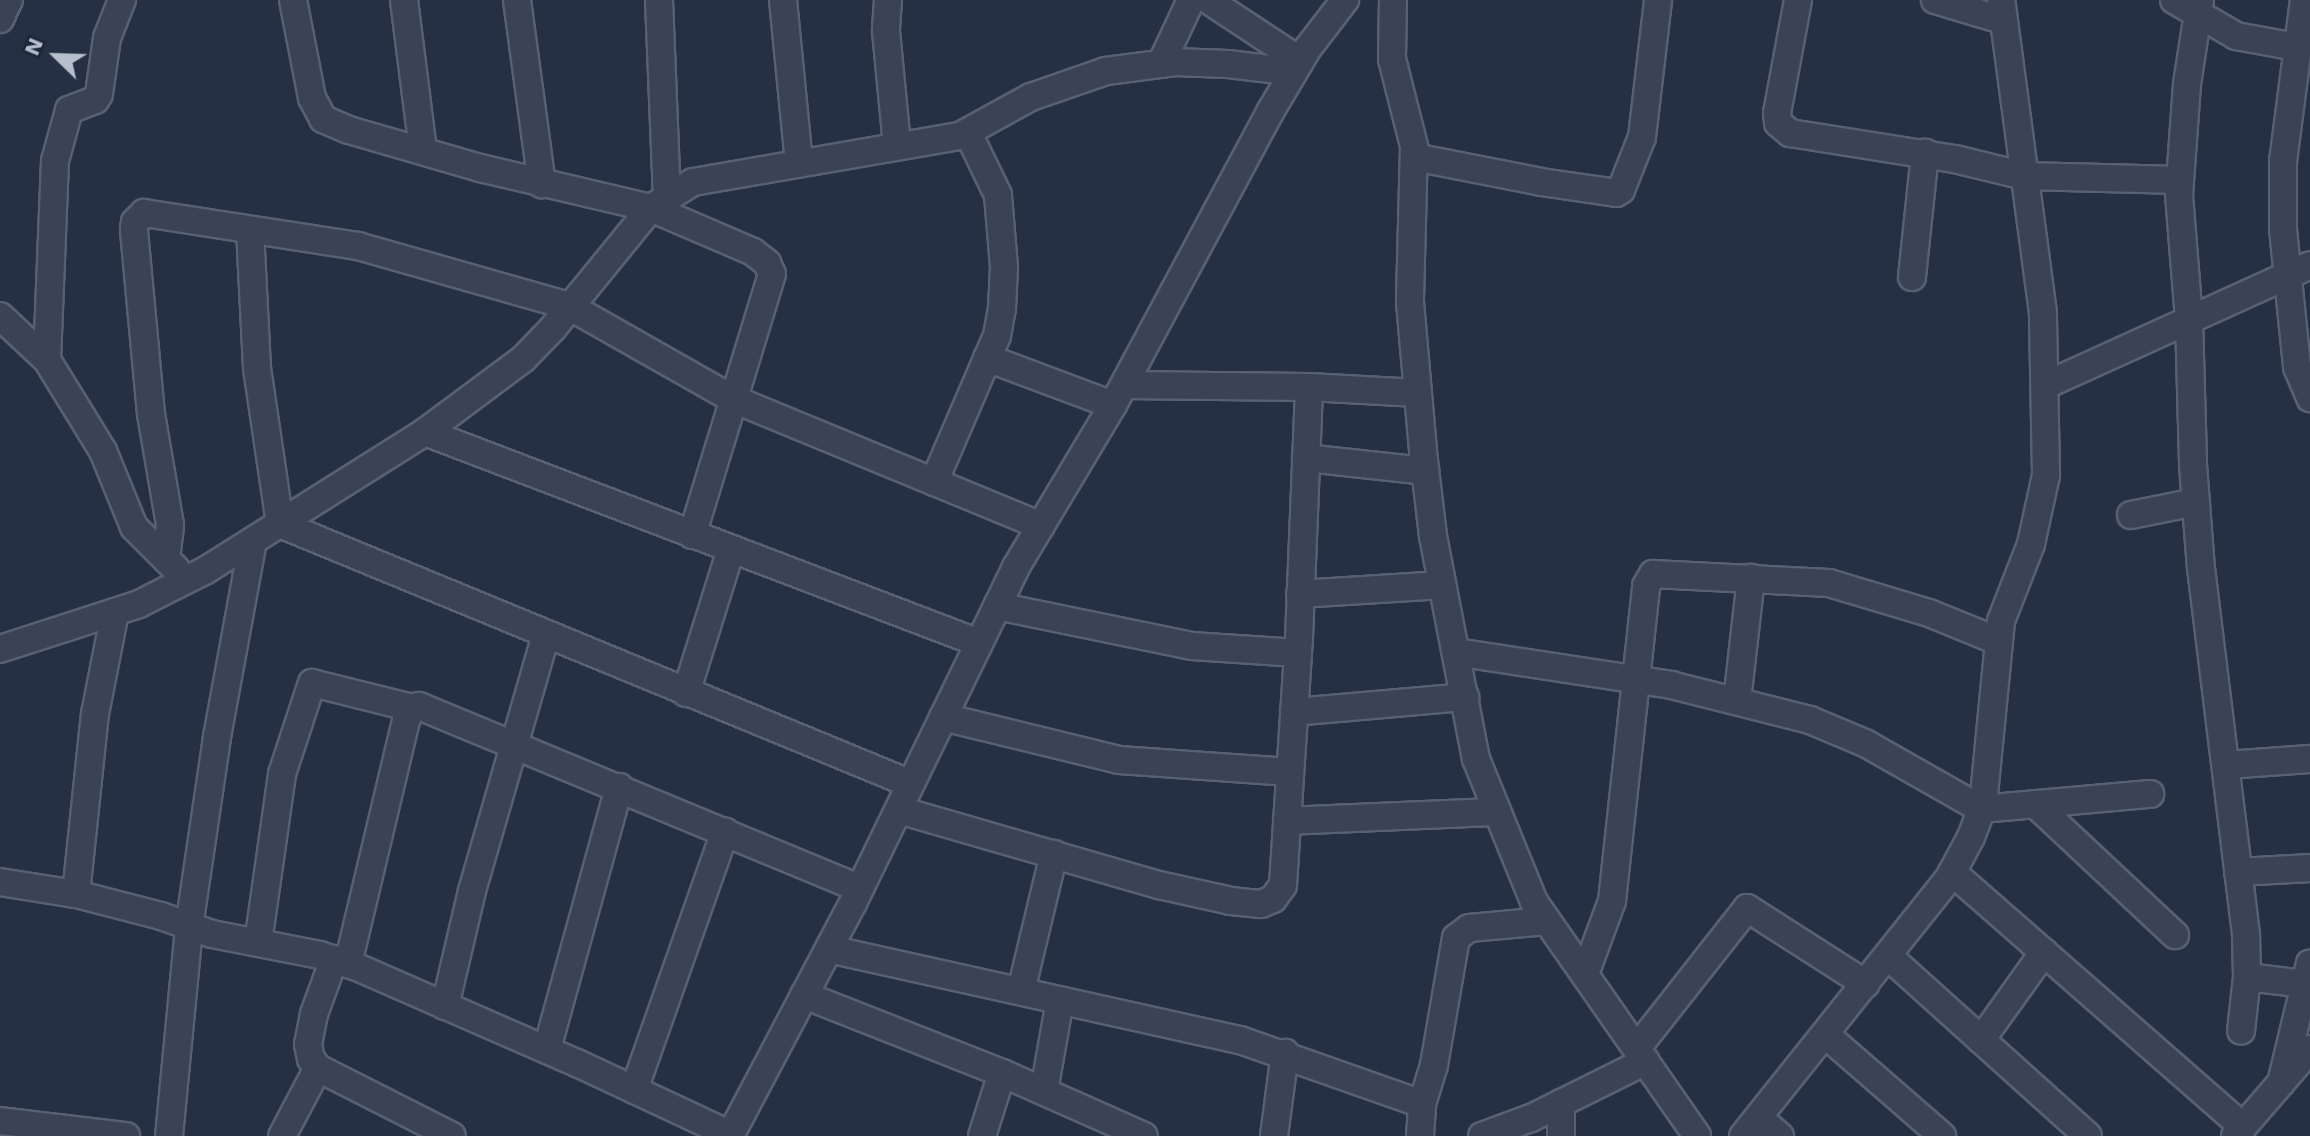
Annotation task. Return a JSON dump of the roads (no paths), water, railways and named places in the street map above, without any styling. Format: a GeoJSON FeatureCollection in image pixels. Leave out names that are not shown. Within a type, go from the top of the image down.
{"type":"FeatureCollection","features":[{"type":"Feature","properties":{"kind":"street"},"geometry":{"type":"LineString","coordinates":[[0,19],[9,0]]}},
{"type":"Feature","properties":{"kind":"street"},"geometry":{"type":"LineString","coordinates":[[47,360],[55,161],[69,110],[95,100],[99,94],[107,38],[122,0]]}},
{"type":"Feature","properties":{"kind":"street"},"geometry":{"type":"LineString","coordinates":[[293,0],[312,98],[323,119],[349,130],[542,184],[659,201],[753,252],[767,263],[772,274],[692,535]]}},
{"type":"Feature","properties":{"kind":"street"},"geometry":{"type":"LineString","coordinates":[[404,0],[423,151]]}},
{"type":"Feature","properties":{"kind":"street"},"geometry":{"type":"LineString","coordinates":[[517,0],[542,184]]}},
{"type":"Feature","properties":{"kind":"street"},"geometry":{"type":"LineString","coordinates":[[659,0],[659,201]]}},
{"type":"Feature","properties":{"kind":"street"},"geometry":{"type":"LineString","coordinates":[[783,0],[799,163]]}},
{"type":"Feature","properties":{"kind":"street"},"geometry":{"type":"LineString","coordinates":[[888,0],[886,31],[897,146]]}},
{"type":"Feature","properties":{"kind":"street"},"geometry":{"type":"LineString","coordinates":[[1161,64],[1191,0]]}},
{"type":"Feature","properties":{"kind":"street"},"geometry":{"type":"LineString","coordinates":[[1208,0],[1297,67]]}},
{"type":"Feature","properties":{"kind":"street"},"geometry":{"type":"LineString","coordinates":[[0,882],[76,894],[189,927],[341,962],[547,1049],[730,1136],[860,889],[997,606],[1118,395],[1297,67],[1345,0]]}},
{"type":"Feature","properties":{"kind":"street"},"geometry":{"type":"LineString","coordinates":[[1393,0],[1392,59],[1414,157],[1410,302],[1425,471],[1442,585],[1476,759],[1534,902],[1697,1136]]}},
{"type":"Feature","properties":{"kind":"street"},"geometry":{"type":"LineString","coordinates":[[1414,157],[1541,182],[1616,193],[1621,190],[1642,137],[1658,0]]}},
{"type":"Feature","properties":{"kind":"street"},"geometry":{"type":"LineString","coordinates":[[1798,0],[1778,123],[1790,133],[1925,153],[2025,176],[2180,180]]}},
{"type":"Feature","properties":{"kind":"street"},"geometry":{"type":"LineString","coordinates":[[1780,1136],[1751,1127],[1952,872],[1981,809],[2001,621],[2031,544],[2046,475],[2043,313],[2002,10],[1935,0]]}},
{"type":"Feature","properties":{"kind":"street"},"geometry":{"type":"LineString","coordinates":[[2174,0],[2198,7],[2236,36],[2296,47]]}},
{"type":"Feature","properties":{"kind":"street"},"geometry":{"type":"LineString","coordinates":[[2198,7],[2180,180],[2196,502],[2207,635],[2226,765],[2247,977],[2241,1031]]}},
{"type":"Feature","properties":{"kind":"street"},"geometry":{"type":"LineString","coordinates":[[2305,14],[2296,47],[2283,161],[2298,269],[2297,367],[2310,398]]}},
{"type":"Feature","properties":{"kind":"street"},"geometry":{"type":"LineString","coordinates":[[0,649],[115,612],[187,580],[425,432],[523,359],[659,201],[693,182],[968,133],[1046,92],[1106,71],[1161,64],[1297,67]]}},
{"type":"Feature","properties":{"kind":"street"},"geometry":{"type":"LineString","coordinates":[[934,482],[997,336],[1004,267],[994,181],[968,133]]}},
{"type":"Feature","properties":{"kind":"street"},"geometry":{"type":"LineString","coordinates":[[1912,277],[1925,153]]}},
{"type":"Feature","properties":{"kind":"street"},"geometry":{"type":"LineString","coordinates":[[166,559],[170,525],[151,414],[135,222],[144,213],[372,250],[569,306],[733,399],[1041,526]]}},
{"type":"Feature","properties":{"kind":"street"},"geometry":{"type":"LineString","coordinates":[[250,230],[257,368],[280,524]]}},
{"type":"Feature","properties":{"kind":"street"},"geometry":{"type":"LineString","coordinates":[[2046,385],[2298,269]]}},
{"type":"Feature","properties":{"kind":"street"},"geometry":{"type":"LineString","coordinates":[[0,316],[47,360],[103,451],[134,527],[187,580]]}},
{"type":"Feature","properties":{"kind":"street"},"geometry":{"type":"LineString","coordinates":[[987,358],[1118,395],[1309,387],[1418,393]]}},
{"type":"Feature","properties":{"kind":"street"},"geometry":{"type":"LineString","coordinates":[[899,810],[1159,885],[1261,904],[1273,899],[1283,885],[1298,653],[1309,387]]}},
{"type":"Feature","properties":{"kind":"street"},"geometry":{"type":"LineString","coordinates":[[425,432],[979,643]]}},
{"type":"Feature","properties":{"kind":"street"},"geometry":{"type":"LineString","coordinates":[[1306,458],[1425,471]]}},
{"type":"Feature","properties":{"kind":"street"},"geometry":{"type":"LineString","coordinates":[[2131,515],[2196,502]]}},
{"type":"Feature","properties":{"kind":"street"},"geometry":{"type":"LineString","coordinates":[[280,524],[911,784]]}},
{"type":"Feature","properties":{"kind":"street"},"geometry":{"type":"LineString","coordinates":[[169,1136],[189,927],[217,737],[253,541]]}},
{"type":"Feature","properties":{"kind":"street"},"geometry":{"type":"LineString","coordinates":[[686,693],[731,549]]}},
{"type":"Feature","properties":{"kind":"street"},"geometry":{"type":"LineString","coordinates":[[1585,974],[1612,901],[1646,586],[1653,574],[1829,583],[1857,589],[1998,641]]}},
{"type":"Feature","properties":{"kind":"street"},"geometry":{"type":"LineString","coordinates":[[1737,701],[1751,578]]}},
{"type":"Feature","properties":{"kind":"street"},"geometry":{"type":"LineString","coordinates":[[1300,594],[1442,585]]}},
{"type":"Feature","properties":{"kind":"street"},"geometry":{"type":"LineString","coordinates":[[997,606],[1192,646],[1298,653]]}},
{"type":"Feature","properties":{"kind":"street"},"geometry":{"type":"LineString","coordinates":[[76,894],[95,714],[115,612]]}},
{"type":"Feature","properties":{"kind":"street"},"geometry":{"type":"LineString","coordinates":[[445,1006],[472,891],[546,635]]}},
{"type":"Feature","properties":{"kind":"street"},"geometry":{"type":"LineString","coordinates":[[1456,652],[1637,679],[1810,720],[1865,743],[1981,809],[2150,794]]}},
{"type":"Feature","properties":{"kind":"street"},"geometry":{"type":"LineString","coordinates":[[258,943],[282,774],[312,683],[412,708],[430,708],[860,889]]}},
{"type":"Feature","properties":{"kind":"street"},"geometry":{"type":"LineString","coordinates":[[1294,712],[1465,697]]}},
{"type":"Feature","properties":{"kind":"street"},"geometry":{"type":"LineString","coordinates":[[412,708],[406,720],[341,962],[314,1014],[308,1044],[318,1068],[452,1136]]}},
{"type":"Feature","properties":{"kind":"street"},"geometry":{"type":"LineString","coordinates":[[943,717],[1119,760],[1290,772]]}},
{"type":"Feature","properties":{"kind":"street"},"geometry":{"type":"LineString","coordinates":[[2226,765],[2310,759]]}},
{"type":"Feature","properties":{"kind":"street"},"geometry":{"type":"LineString","coordinates":[[547,1049],[619,787]]}},
{"type":"Feature","properties":{"kind":"street"},"geometry":{"type":"LineString","coordinates":[[2035,804],[2175,935]]}},
{"type":"Feature","properties":{"kind":"street"},"geometry":{"type":"LineString","coordinates":[[1287,821],[1497,812]]}},
{"type":"Feature","properties":{"kind":"street"},"geometry":{"type":"LineString","coordinates":[[634,1090],[725,832]]}},
{"type":"Feature","properties":{"kind":"street"},"geometry":{"type":"LineString","coordinates":[[1021,991],[1054,854]]}},
{"type":"Feature","properties":{"kind":"street"},"geometry":{"type":"LineString","coordinates":[[2238,872],[2310,868]]}},
{"type":"Feature","properties":{"kind":"street"},"geometry":{"type":"LineString","coordinates":[[1952,872],[2044,952],[2239,1132],[2310,1049]]}},
{"type":"Feature","properties":{"kind":"street"},"geometry":{"type":"LineString","coordinates":[[1482,1136],[1561,1103],[1641,1054],[1747,908],[1866,984]]}},
{"type":"Feature","properties":{"kind":"street"},"geometry":{"type":"LineString","coordinates":[[1420,1136],[1422,1104],[1434,1065],[1453,947],[1460,931],[1547,921]]}},
{"type":"Feature","properties":{"kind":"street"},"geometry":{"type":"LineString","coordinates":[[829,949],[1285,1053],[1422,1104]]}},
{"type":"Feature","properties":{"kind":"street"},"geometry":{"type":"LineString","coordinates":[[1981,1040],[2044,952]]}},
{"type":"Feature","properties":{"kind":"street"},"geometry":{"type":"LineString","coordinates":[[1888,956],[2088,1136]]}},
{"type":"Feature","properties":{"kind":"street"},"geometry":{"type":"LineString","coordinates":[[2247,977],[2307,973],[2281,1083]]}},
{"type":"Feature","properties":{"kind":"street"},"geometry":{"type":"LineString","coordinates":[[804,995],[1044,1091],[1094,1125],[1144,1136]]}},
{"type":"Feature","properties":{"kind":"street"},"geometry":{"type":"LineString","coordinates":[[1044,1091],[1060,1000]]}},
{"type":"Feature","properties":{"kind":"street"},"geometry":{"type":"LineString","coordinates":[[1826,1035],[1942,1136]]}},
{"type":"Feature","properties":{"kind":"street"},"geometry":{"type":"LineString","coordinates":[[1274,1136],[1285,1053]]}},
{"type":"Feature","properties":{"kind":"street"},"geometry":{"type":"LineString","coordinates":[[282,1136],[318,1068]]}},
{"type":"Feature","properties":{"kind":"street"},"geometry":{"type":"LineString","coordinates":[[982,1136],[1002,1073]]}},
{"type":"Feature","properties":{"kind":"street"},"geometry":{"type":"LineString","coordinates":[[1561,1103],[1561,1136]]}},
{"type":"Feature","properties":{"kind":"street"},"geometry":{"type":"LineString","coordinates":[[0,1121],[126,1136]]}}]}
